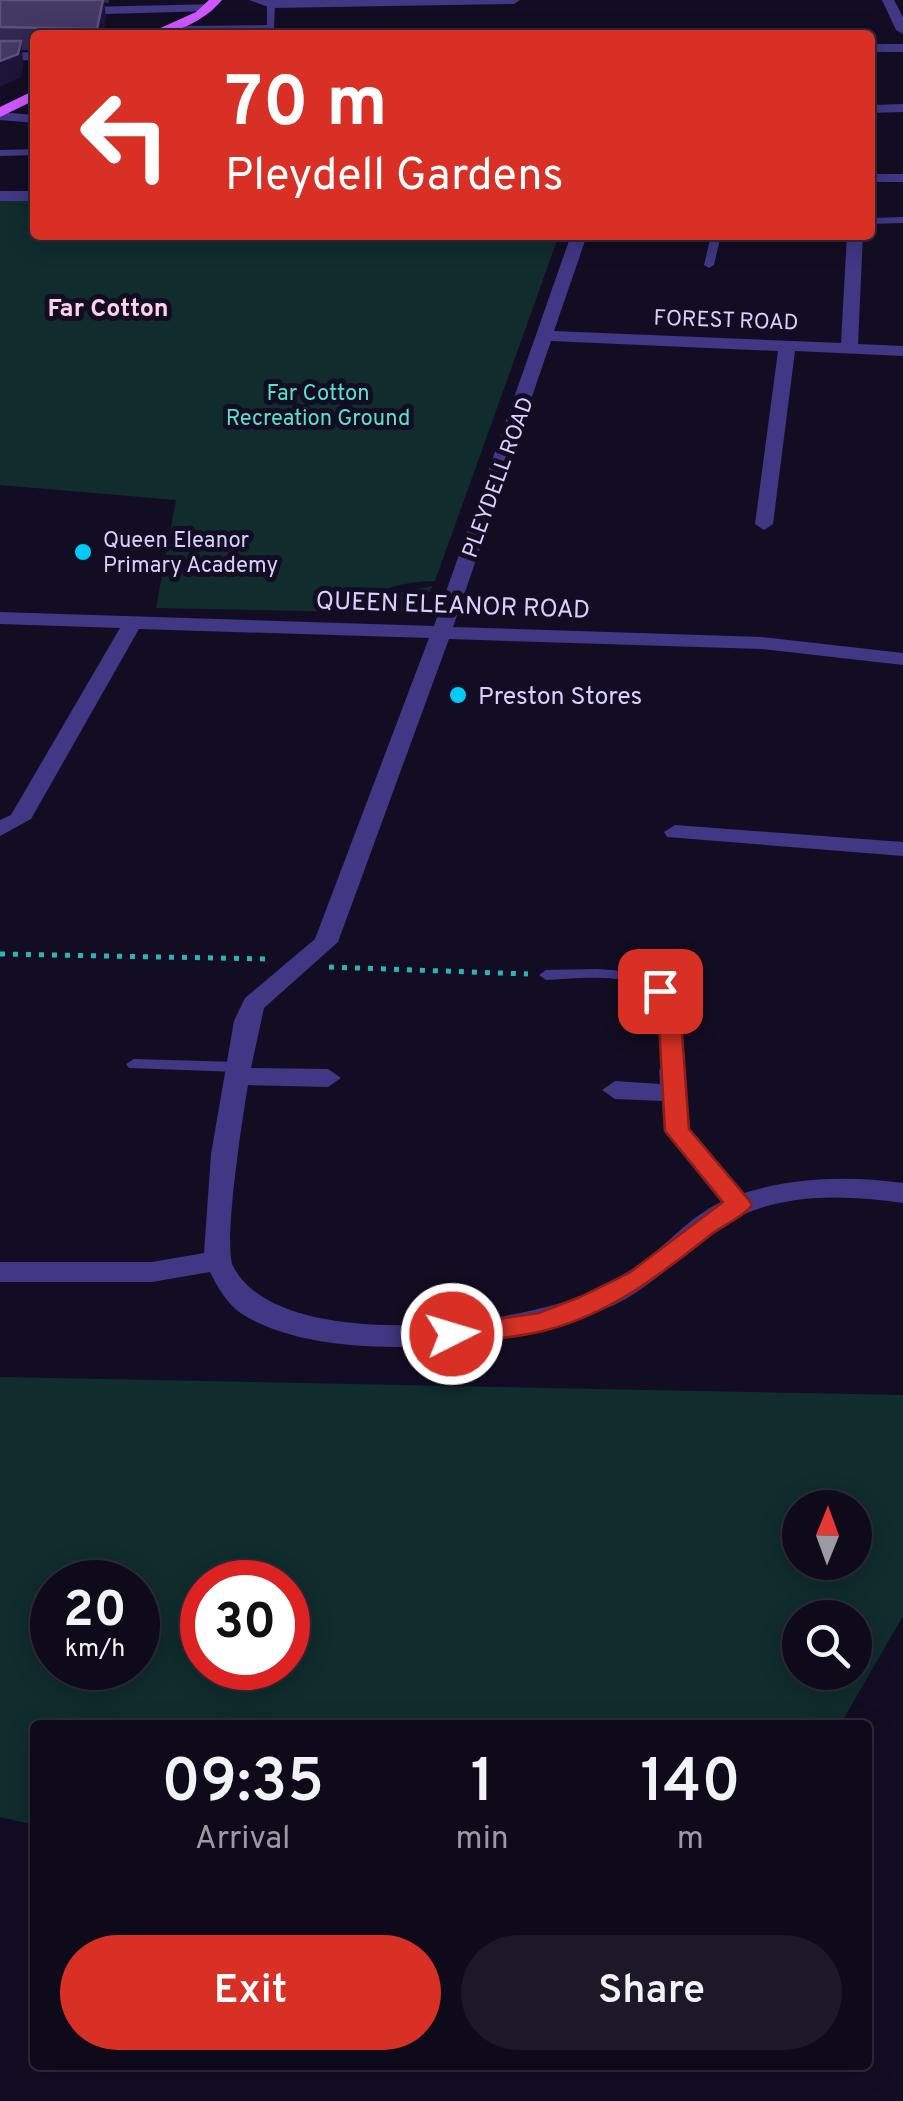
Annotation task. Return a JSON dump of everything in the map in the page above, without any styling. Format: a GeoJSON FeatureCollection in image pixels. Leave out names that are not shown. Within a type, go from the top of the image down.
{"type":"FeatureCollection","features":[{"type":"Feature","properties":{"kind":"main road"},"geometry":{"type":"LineString","coordinates":[[181,30],[232,2]]}},
{"type":"Feature","properties":{"kind":"main road"},"geometry":{"type":"LineString","coordinates":[[162,30],[214,4]]}},
{"type":"Feature","properties":{"kind":"main road"},"geometry":{"type":"LineString","coordinates":[[0,114],[30,97]]}},
{"type":"Feature","properties":{"kind":"street"},"geometry":{"type":"LineString","coordinates":[[255,0],[271,4],[514,0]]}},
{"type":"Feature","properties":{"kind":"street"},"geometry":{"type":"LineString","coordinates":[[888,0],[903,30]]}},
{"type":"Feature","properties":{"kind":"street"},"geometry":{"type":"LineString","coordinates":[[0,13],[214,4]]}},
{"type":"Feature","properties":{"kind":"street"},"geometry":{"type":"LineString","coordinates":[[875,48],[903,48]]}},
{"type":"Feature","properties":{"kind":"street"},"geometry":{"type":"LineString","coordinates":[[0,57],[30,56]]}},
{"type":"Feature","properties":{"kind":"street"},"geometry":{"type":"LineString","coordinates":[[875,109],[903,108]]}},
{"type":"Feature","properties":{"kind":"street"},"geometry":{"type":"LineString","coordinates":[[0,114],[30,117]]}},
{"type":"Feature","properties":{"kind":"street"},"geometry":{"type":"LineString","coordinates":[[875,178],[903,178]]}},
{"type":"Feature","properties":{"kind":"street"},"geometry":{"type":"LineString","coordinates":[[0,196],[30,196]]}},
{"type":"Feature","properties":{"kind":"street","name":"PLEYDELL ROAD"},"geometry":{"type":"LineString","coordinates":[[237,1072],[254,1004],[312,960],[326,942],[442,631],[547,336],[576,240]]}},
{"type":"Feature","properties":{"kind":"street"},"geometry":{"type":"LineString","coordinates":[[849,346],[854,240]]}},
{"type":"Feature","properties":{"kind":"street","name":"FOREST ROAD"},"geometry":{"type":"LineString","coordinates":[[547,336],[903,350]]}},
{"type":"Feature","properties":{"kind":"street"},"geometry":{"type":"LineString","coordinates":[[764,524],[786,344]]}},
{"type":"Feature","properties":{"kind":"street","name":"QUEEN ELEANOR ROAD"},"geometry":{"type":"LineString","coordinates":[[0,618],[762,644],[903,659]]}},
{"type":"Feature","properties":{"kind":"street"},"geometry":{"type":"LineString","coordinates":[[0,829],[20,819],[132,622]]}},
{"type":"Feature","properties":{"kind":"street"},"geometry":{"type":"LineString","coordinates":[[675,832],[903,850]]}},
{"type":"Feature","properties":{"kind":"street"},"geometry":{"type":"LineString","coordinates":[[328,1078],[237,1072],[224,1154],[217,1261],[231,1287],[252,1308],[282,1322],[315,1330],[452,1334],[542,1322],[638,1280],[720,1214],[740,1205],[786,1191],[834,1187],[903,1193]]}},
{"type":"Feature","properties":{"kind":"street"},"geometry":{"type":"LineString","coordinates":[[616,1090],[673,1082],[677,1131],[740,1205]]}},
{"type":"Feature","properties":{"kind":"street"},"geometry":{"type":"LineString","coordinates":[[0,1272],[152,1272],[217,1261]]}},
{"type":"Feature","properties":{"kind":"lane"},"geometry":{"type":"LineString","coordinates":[[186,28],[270,26],[271,4]]}},
{"type":"Feature","properties":{"kind":"lane"},"geometry":{"type":"LineString","coordinates":[[0,153],[30,152]]}},
{"type":"Feature","properties":{"kind":"lane"},"geometry":{"type":"LineString","coordinates":[[875,221],[903,220]]}},
{"type":"Feature","properties":{"kind":"lane"},"geometry":{"type":"LineString","coordinates":[[709,265],[715,240]]}},
{"type":"Feature","properties":{"kind":"lane"},"geometry":{"type":"LineString","coordinates":[[546,974],[636,978],[660,991],[669,1006],[673,1082]]}},
{"type":"Feature","properties":{"kind":"lane"},"geometry":{"type":"LineString","coordinates":[[134,1064],[237,1072]]}},
{"type":"Feature","properties":{"kind":"green space","name":"Far Cotton Recreation Ground"},"geometry":{"type":"Polygon","coordinates":[[[0,201],[30,201],[30,240],[557,240],[435,581],[392,587],[373,596],[357,612],[156,608],[176,500],[0,485],[0,201]]]}},
{"type":"Feature","properties":{"kind":"green space"},"geometry":{"type":"Polygon","coordinates":[[[433,586],[416,612],[365,612],[381,596],[433,586]]]}},
{"type":"Feature","properties":{"kind":"green space"},"geometry":{"type":"Polygon","coordinates":[[[0,1377],[903,1395],[903,1616],[872,1670],[872,1600],[782,1600],[782,1690],[860,1690],[843,1720],[30,1720],[30,1824],[0,1817],[0,1377]]]}},
{"type":"Feature","properties":{"kind":"building"},"geometry":{"type":"Polygon","coordinates":[[[0,0],[103,0],[97,29],[0,27],[0,0]]]}},
{"type":"Feature","properties":{"kind":"building"},"geometry":{"type":"Polygon","coordinates":[[[0,41],[21,41],[18,54],[0,61],[0,41]]]}},
{"type":"Feature","properties":{"kind":"place","name":"Queen Eleanor Primary Academy"},"geometry":{"type":"Point","coordinates":[83,552]}},
{"type":"Feature","properties":{"kind":"place","name":"Preston Stores"},"geometry":{"type":"Point","coordinates":[458,695]}},
{"type":"Feature","properties":{"kind":"district","name":"Far Cotton"},"geometry":{"type":"Point","coordinates":[108,307]}},
{"type":"Feature","properties":{"kind":"route"},"geometry":{"type":"LineString","coordinates":[[452,1334],[542,1322],[589,1304],[638,1280],[720,1214],[740,1205],[688,1149],[677,1131],[669,1006],[660,991]]}}]}
